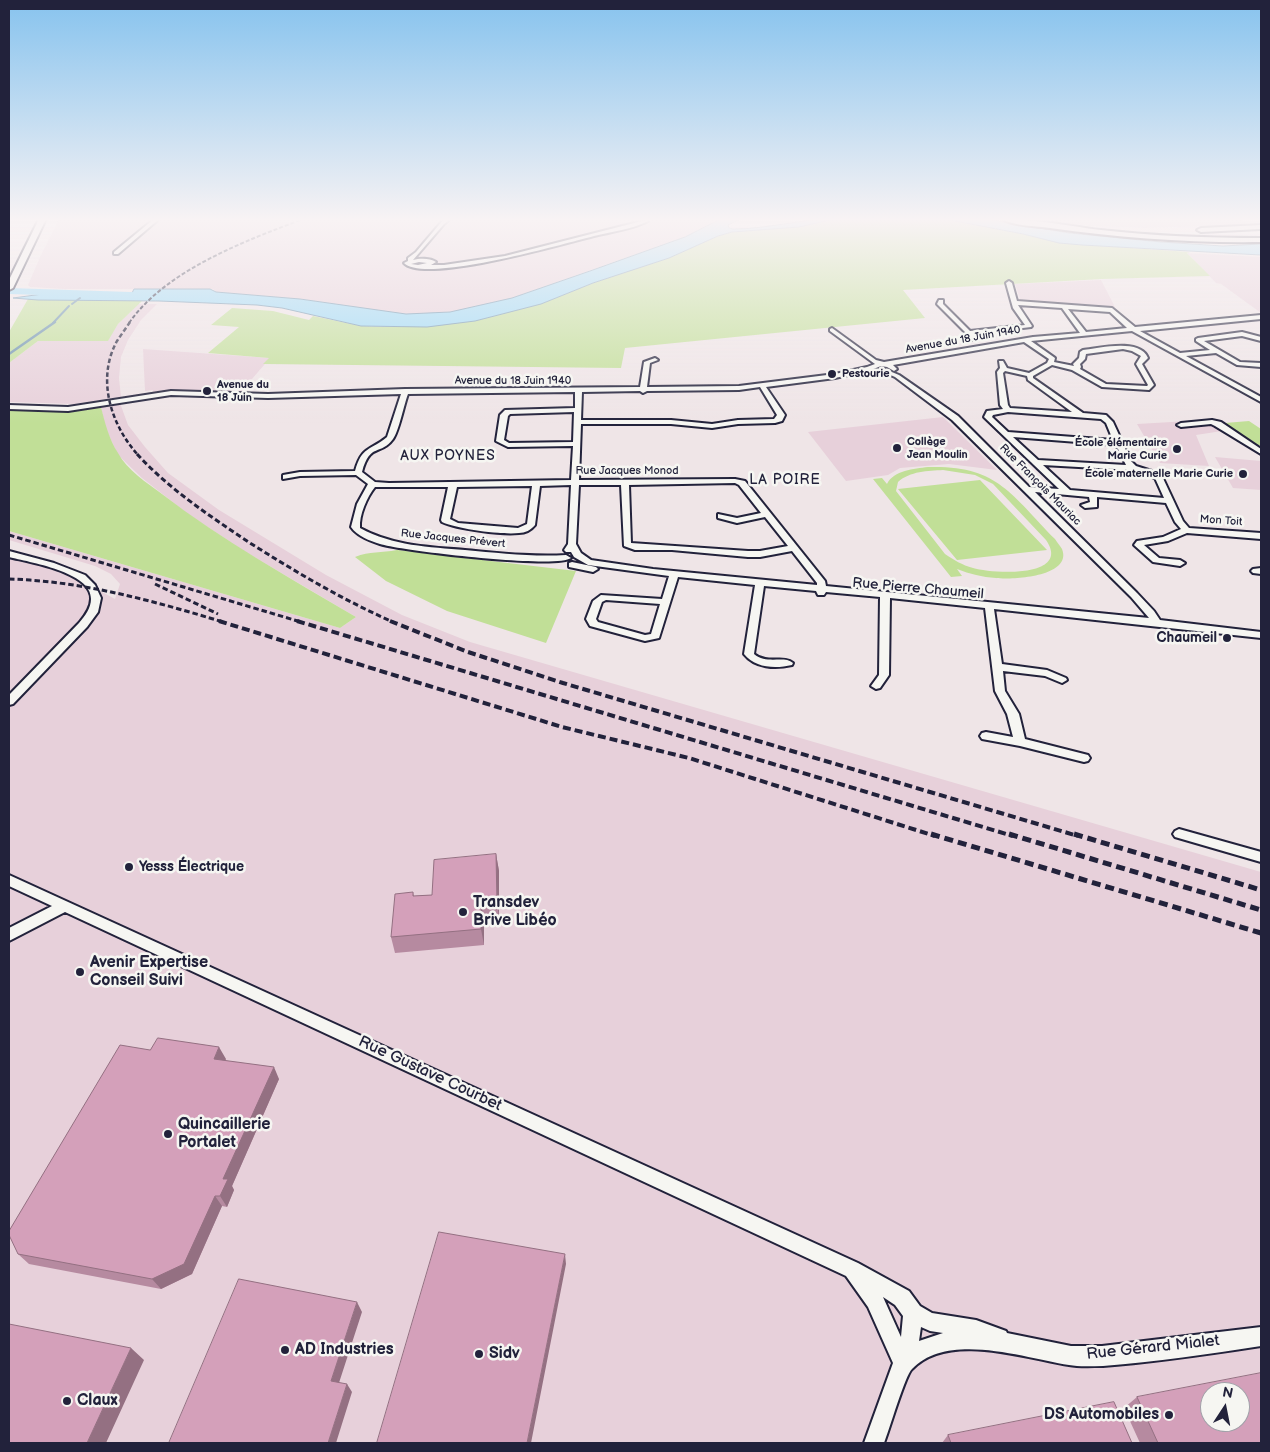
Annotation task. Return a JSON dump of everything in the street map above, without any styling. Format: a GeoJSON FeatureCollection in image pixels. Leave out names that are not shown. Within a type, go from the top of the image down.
{"type":"FeatureCollection","features":[{"type":"Feature","properties":{"kind":"street"},"geometry":{"type":"LineString","coordinates":[[968,333],[1029,326],[1016,308],[1010,287]]}},
{"type":"Feature","properties":{"kind":"street"},"geometry":{"type":"LineString","coordinates":[[941,300],[940,304],[984,348]]}},
{"type":"Feature","properties":{"kind":"street"},"geometry":{"type":"LineString","coordinates":[[1016,303],[1112,310],[1134,330],[1261,400]]}},
{"type":"Feature","properties":{"kind":"street"},"geometry":{"type":"LineString","coordinates":[[1063,306],[1084,334]]}},
{"type":"Feature","properties":{"kind":"street","name":"Avenue du 18 Juin 1940"},"geometry":{"type":"LineString","coordinates":[[1027,342],[1261,317]]}},
{"type":"Feature","properties":{"kind":"street"},"geometry":{"type":"LineString","coordinates":[[1244,326],[1252,330],[1249,334]]}},
{"type":"Feature","properties":{"kind":"street","name":"Rue François Mauriac"},"geometry":{"type":"LineString","coordinates":[[832,330],[954,418],[1134,595],[1158,625]]}},
{"type":"Feature","properties":{"kind":"street","name":"Avenue du 18 Juin 1940"},"geometry":{"type":"LineString","coordinates":[[405,392],[579,392],[739,388],[902,366],[984,348],[1084,334],[1134,330]]}},
{"type":"Feature","properties":{"kind":"street"},"geometry":{"type":"LineString","coordinates":[[1261,339],[1249,334],[1242,334],[1198,340],[1239,364],[1261,365]]}},
{"type":"Feature","properties":{"kind":"street"},"geometry":{"type":"LineString","coordinates":[[1027,342],[1052,361],[1075,366],[1104,386],[1144,389],[1149,388],[1151,385],[1139,364],[1145,358],[1144,355],[1128,347],[1083,352],[1082,359],[1075,366]]}},
{"type":"Feature","properties":{"kind":"street"},"geometry":{"type":"LineString","coordinates":[[1179,355],[1216,351]]}},
{"type":"Feature","properties":{"kind":"street"},"geometry":{"type":"LineString","coordinates":[[643,390],[647,362],[655,360]]}},
{"type":"Feature","properties":{"kind":"street"},"geometry":{"type":"LineString","coordinates":[[1030,375],[1052,361]]}},
{"type":"Feature","properties":{"kind":"street"},"geometry":{"type":"LineString","coordinates":[[1008,410],[1004,405],[1000,372],[1002,365],[1030,375]]}},
{"type":"Feature","properties":{"kind":"street","name":"Avenue du 18 Juin 1940"},"geometry":{"type":"LineString","coordinates":[[643,390],[763,387],[885,368]]}},
{"type":"Feature","properties":{"kind":"street"},"geometry":{"type":"LineString","coordinates":[[1030,375],[1030,379],[1081,415]]}},
{"type":"Feature","properties":{"kind":"street"},"geometry":{"type":"LineString","coordinates":[[578,422],[671,422],[712,426],[779,419],[781,415],[763,387]]}},
{"type":"Feature","properties":{"kind":"street"},"geometry":{"type":"LineString","coordinates":[[358,473],[366,452],[390,438],[405,392]]}},
{"type":"Feature","properties":{"kind":"street","name":"Avenue du 18 Juin 1940"},"geometry":{"type":"LineString","coordinates":[[9,406],[47,410],[143,397],[183,395],[270,398],[405,392],[579,392]]}},
{"type":"Feature","properties":{"kind":"street"},"geometry":{"type":"LineString","coordinates":[[572,560],[579,392]]}},
{"type":"Feature","properties":{"kind":"street"},"geometry":{"type":"LineString","coordinates":[[576,444],[508,445],[500,441],[504,415],[508,412],[578,410]]}},
{"type":"Feature","properties":{"kind":"street"},"geometry":{"type":"LineString","coordinates":[[1066,491],[988,417],[990,414],[1008,410],[1103,417],[1109,422],[1127,462],[1134,468]]}},
{"type":"Feature","properties":{"kind":"street"},"geometry":{"type":"LineString","coordinates":[[1181,425],[1212,422],[1218,424],[1261,452]]}},
{"type":"Feature","properties":{"kind":"street"},"geometry":{"type":"LineString","coordinates":[[1006,434],[1119,443]]}},
{"type":"Feature","properties":{"kind":"street"},"geometry":{"type":"LineString","coordinates":[[1037,462],[1134,468]]}},
{"type":"Feature","properties":{"kind":"street","name":"Mon Toit"},"geometry":{"type":"LineString","coordinates":[[1134,468],[1153,472],[1158,476],[1179,522],[1186,530]]}},
{"type":"Feature","properties":{"kind":"street"},"geometry":{"type":"LineString","coordinates":[[286,477],[300,474],[358,473],[373,484]]}},
{"type":"Feature","properties":{"kind":"street","name":"Rue Jacques Monod"},"geometry":{"type":"LineString","coordinates":[[373,484],[453,485],[735,481],[742,483],[822,582],[821,592]]}},
{"type":"Feature","properties":{"kind":"street"},"geometry":{"type":"LineString","coordinates":[[626,482],[627,544],[635,547],[672,547],[748,554],[760,554],[794,548]]}},
{"type":"Feature","properties":{"kind":"street"},"geometry":{"type":"LineString","coordinates":[[453,485],[445,520],[447,522],[456,525],[518,531],[526,529],[531,524],[536,483]]}},
{"type":"Feature","properties":{"kind":"street","name":"Rue Jacques Prévert"},"geometry":{"type":"LineString","coordinates":[[373,484],[367,494],[355,527],[368,536],[384,542],[408,547],[538,560],[572,560]]}},
{"type":"Feature","properties":{"kind":"street"},"geometry":{"type":"LineString","coordinates":[[1026,489],[1169,501]]}},
{"type":"Feature","properties":{"kind":"street"},"geometry":{"type":"LineString","coordinates":[[1085,505],[1094,505],[1093,494]]}},
{"type":"Feature","properties":{"kind":"street"},"geometry":{"type":"LineString","coordinates":[[721,516],[725,520],[732,520],[766,514]]}},
{"type":"Feature","properties":{"kind":"street","name":"Mon Toit"},"geometry":{"type":"LineString","coordinates":[[1180,563],[1156,560],[1138,545],[1140,543],[1165,539],[1186,530],[1258,536]]}},
{"type":"Feature","properties":{"kind":"street"},"geometry":{"type":"LineString","coordinates":[[9,554],[63,568],[81,576],[90,584],[96,596],[93,611],[83,624],[9,701]]}},
{"type":"Feature","properties":{"kind":"street","name":"Rue Pierre Chaumeil"},"geometry":{"type":"LineString","coordinates":[[572,560],[674,576],[1158,625]]}},
{"type":"Feature","properties":{"kind":"street"},"geometry":{"type":"LineString","coordinates":[[666,602],[604,597],[598,601],[591,620],[594,624],[645,638],[656,636],[674,576]]}},
{"type":"Feature","properties":{"kind":"street"},"geometry":{"type":"LineString","coordinates":[[759,584],[748,654],[758,662],[788,663]]}},
{"type":"Feature","properties":{"kind":"street"},"geometry":{"type":"LineString","coordinates":[[876,686],[884,675],[885,597]]}},
{"type":"Feature","properties":{"kind":"street","name":"Rue Pierre Chaumeil"},"geometry":{"type":"LineString","coordinates":[[885,597],[1158,625],[1237,630],[1261,637]]}},
{"type":"Feature","properties":{"kind":"street"},"geometry":{"type":"LineString","coordinates":[[989,609],[1000,691],[1013,714],[1020,742]]}},
{"type":"Feature","properties":{"kind":"street"},"geometry":{"type":"LineString","coordinates":[[996,667],[1047,673],[1062,680]]}},
{"type":"Feature","properties":{"kind":"street"},"geometry":{"type":"LineString","coordinates":[[986,736],[1020,742],[1084,758]]}},
{"type":"Feature","properties":{"kind":"street"},"geometry":{"type":"LineString","coordinates":[[1179,834],[1261,857]]}},
{"type":"Feature","properties":{"kind":"street","name":"Rue Gustave Courbet"},"geometry":{"type":"LineString","coordinates":[[9,880],[852,1269],[881,1294],[902,1298],[913,1313]]}},
{"type":"Feature","properties":{"kind":"street"},"geometry":{"type":"LineString","coordinates":[[9,935],[64,905]]}},
{"type":"Feature","properties":{"kind":"street","name":"Rue Gustave Courbet"},"geometry":{"type":"LineString","coordinates":[[881,1294],[903,1363]]}},
{"type":"Feature","properties":{"kind":"street"},"geometry":{"type":"LineString","coordinates":[[874,1443],[903,1363],[911,1335],[913,1313]]}},
{"type":"Feature","properties":{"kind":"street","name":"Rue Gérard Mialet"},"geometry":{"type":"LineString","coordinates":[[913,1313],[930,1322],[976,1329],[1015,1344]]}},
{"type":"Feature","properties":{"kind":"street","name":"Rue Gérard Mialet"},"geometry":{"type":"LineString","coordinates":[[903,1363],[924,1349],[950,1341],[984,1340],[1015,1344],[1071,1356],[1102,1356],[1261,1337]]}},
{"type":"Feature","properties":{"kind":"shaded area"},"geometry":{"type":"Polygon","coordinates":[[[30,287],[544,287],[512,298],[457,311],[411,315],[300,299],[216,292],[213,289],[63,289],[30,287]]]}},
{"type":"Feature","properties":{"kind":"shaded area"},"geometry":{"type":"Polygon","coordinates":[[[1016,287],[1105,287],[1115,307],[1029,303],[1020,299],[1016,287]]]}},
{"type":"Feature","properties":{"kind":"shaded area"},"geometry":{"type":"Polygon","coordinates":[[[1225,287],[1261,287],[1261,313],[1225,287]]]}},
{"type":"Feature","properties":{"kind":"shaded area"},"geometry":{"type":"Polygon","coordinates":[[[138,304],[157,304],[141,320],[128,340],[121,357],[119,378],[121,397],[74,404],[9,402],[9,363],[38,341],[107,341],[118,324],[138,304]]]}},
{"type":"Feature","properties":{"kind":"shaded area"},"geometry":{"type":"Polygon","coordinates":[[[143,349],[270,358],[240,393],[180,390],[153,392],[153,390],[145,391],[143,349]]]}},
{"type":"Feature","properties":{"kind":"shaded area"},"geometry":{"type":"Polygon","coordinates":[[[120,403],[128,425],[168,473],[219,510],[326,575],[402,615],[470,642],[1261,872],[1261,1443],[9,1443],[9,556],[69,574],[115,599],[120,584],[111,574],[95,566],[9,540],[9,531],[340,628],[356,617],[244,551],[188,514],[142,478],[118,455],[105,427],[101,407],[120,403]]]}},
{"type":"Feature","properties":{"kind":"shaded area","name":"Collège Jean Moulin"},"geometry":{"type":"Polygon","coordinates":[[[943,417],[997,470],[949,464],[900,468],[888,475],[846,481],[808,432],[943,417]]]}},
{"type":"Feature","properties":{"kind":"shaded area","name":"École élémentaire Marie Curie"},"geometry":{"type":"Polygon","coordinates":[[[1206,420],[1222,431],[1196,435],[1209,466],[1160,463],[1137,424],[1206,420]]]}},
{"type":"Feature","properties":{"kind":"shaded area","name":"École maternelle Marie Curie"},"geometry":{"type":"Polygon","coordinates":[[[1215,457],[1261,461],[1261,490],[1233,488],[1215,457]]]}},
{"type":"Feature","properties":{"kind":"green space"},"geometry":{"type":"Polygon","coordinates":[[[584,287],[962,287],[903,290],[925,318],[625,348],[621,368],[263,364],[269,358],[208,353],[239,327],[211,325],[232,308],[273,311],[309,320],[313,316],[361,326],[394,327],[474,321],[543,303],[584,287]]]}},
{"type":"Feature","properties":{"kind":"green space"},"geometry":{"type":"Polygon","coordinates":[[[28,299],[142,301],[118,324],[108,341],[38,341],[9,363],[9,332],[28,299]]]}},
{"type":"Feature","properties":{"kind":"green space"},"geometry":{"type":"Polygon","coordinates":[[[101,407],[115,448],[122,459],[138,476],[209,528],[356,617],[340,628],[9,531],[9,409],[42,411],[101,407]]]}},
{"type":"Feature","properties":{"kind":"green space"},"geometry":{"type":"Polygon","coordinates":[[[1249,421],[1261,429],[1261,445],[1258,445],[1225,423],[1249,421]]]}},
{"type":"Feature","properties":{"kind":"green space"},"geometry":{"type":"Polygon","coordinates":[[[928,467],[971,471],[1001,485],[1055,539],[1062,549],[1063,558],[1058,566],[1039,575],[1026,577],[991,578],[957,569],[962,576],[951,577],[873,479],[882,478],[887,484],[890,479],[899,473],[928,467]],[[943,470],[919,472],[898,482],[896,491],[945,554],[962,564],[983,570],[1012,572],[1040,567],[1048,561],[1051,552],[1046,540],[993,484],[975,475],[943,470]]]}},
{"type":"Feature","properties":{"kind":"green space"},"geometry":{"type":"Polygon","coordinates":[[[980,480],[1047,550],[957,560],[898,489],[980,480]]]}},
{"type":"Feature","properties":{"kind":"green space"},"geometry":{"type":"Polygon","coordinates":[[[397,550],[576,571],[546,643],[447,611],[386,581],[355,557],[397,550]]]}},
{"type":"Feature","properties":{"kind":"water"},"geometry":{"type":"Polygon","coordinates":[[[544,287],[584,287],[541,304],[475,321],[427,327],[361,326],[282,308],[257,305],[13,298],[50,293],[131,295],[134,289],[210,289],[216,292],[300,299],[406,314],[450,312],[512,298],[544,287]]]}},
{"type":"Feature","properties":{"kind":"building","name":"Transdev Brive Libéo"},"geometry":{"type":"Polygon","coordinates":[[[496,854],[497,902],[481,903],[481,929],[391,937],[395,894],[413,892],[413,896],[432,895],[434,860],[496,854]]]}},
{"type":"Feature","properties":{"kind":"building","name":"Quincaillerie Portalet"},"geometry":{"type":"Polygon","coordinates":[[[158,1038],[219,1047],[214,1059],[274,1067],[223,1179],[228,1179],[220,1196],[215,1196],[184,1264],[152,1279],[18,1254],[9,1231],[120,1045],[150,1050],[158,1038]]]}},
{"type":"Feature","properties":{"kind":"building","name":"Sidv"},"geometry":{"type":"Polygon","coordinates":[[[439,1232],[565,1254],[527,1443],[377,1443],[439,1232]]]}},
{"type":"Feature","properties":{"kind":"building","name":"AD Industries"},"geometry":{"type":"Polygon","coordinates":[[[239,1279],[357,1302],[331,1381],[347,1384],[328,1443],[169,1443],[239,1279]]]}},
{"type":"Feature","properties":{"kind":"building","name":"Claux"},"geometry":{"type":"Polygon","coordinates":[[[9,1324],[131,1348],[87,1443],[9,1443],[9,1324]]]}},
{"type":"Feature","properties":{"kind":"building","name":"DS Automobiles"},"geometry":{"type":"Polygon","coordinates":[[[1261,1373],[1261,1443],[1158,1443],[1137,1397],[1200,1385],[1200,1432],[1250,1432],[1250,1382],[1214,1382],[1261,1373]]]}},
{"type":"Feature","properties":{"kind":"building"},"geometry":{"type":"Polygon","coordinates":[[[1114,1402],[1132,1443],[951,1443],[948,1435],[1114,1402]]]}},
{"type":"Feature","properties":{"kind":"waterway"},"geometry":{"type":"LineString","coordinates":[[9,291],[161,296]]}},
{"type":"Feature","properties":{"kind":"waterway"},"geometry":{"type":"LineString","coordinates":[[72,304],[80,298]]}},
{"type":"Feature","properties":{"kind":"waterway"},"geometry":{"type":"LineString","coordinates":[[53,323],[69,306]]}},
{"type":"Feature","properties":{"kind":"waterway"},"geometry":{"type":"LineString","coordinates":[[9,354],[55,322]]}},
{"type":"Feature","properties":{"kind":"railway"},"geometry":{"type":"LineString","coordinates":[[129,323],[145,304],[164,287]]}},
{"type":"Feature","properties":{"kind":"railway"},"geometry":{"type":"LineString","coordinates":[[130,322],[117,341],[111,356],[107,386],[114,416],[120,430],[138,455]]}},
{"type":"Feature","properties":{"kind":"railway"},"geometry":{"type":"LineString","coordinates":[[138,455],[177,491],[250,543],[320,585],[393,622]]}},
{"type":"Feature","properties":{"kind":"railway"},"geometry":{"type":"LineString","coordinates":[[9,535],[301,622]]}},
{"type":"Feature","properties":{"kind":"railway"},"geometry":{"type":"LineString","coordinates":[[9,579],[64,584],[118,593],[223,622]]}},
{"type":"Feature","properties":{"kind":"railway"},"geometry":{"type":"LineString","coordinates":[[155,584],[218,614]]}},
{"type":"Feature","properties":{"kind":"railway"},"geometry":{"type":"LineString","coordinates":[[219,621],[562,727],[689,758],[935,836]]}},
{"type":"Feature","properties":{"kind":"railway"},"geometry":{"type":"LineString","coordinates":[[297,621],[1013,836]]}},
{"type":"Feature","properties":{"kind":"railway"},"geometry":{"type":"LineString","coordinates":[[390,621],[468,652],[563,683],[1078,836]]}},
{"type":"Feature","properties":{"kind":"railway"},"geometry":{"type":"LineString","coordinates":[[931,834],[1261,933]]}},
{"type":"Feature","properties":{"kind":"railway"},"geometry":{"type":"LineString","coordinates":[[1009,834],[1261,910]]}},
{"type":"Feature","properties":{"kind":"railway"},"geometry":{"type":"LineString","coordinates":[[1074,834],[1261,890]]}},
{"type":"Feature","properties":{"kind":"place","name":"Pestourie"},"geometry":{"type":"Point","coordinates":[832,374]}},
{"type":"Feature","properties":{"kind":"place","name":"Avenue du 18 Juin"},"geometry":{"type":"Point","coordinates":[207,391]}},
{"type":"Feature","properties":{"kind":"place","name":"Collège Jean Moulin"},"geometry":{"type":"Point","coordinates":[897,448]}},
{"type":"Feature","properties":{"kind":"place","name":"École élémentaire Marie Curie"},"geometry":{"type":"Point","coordinates":[1177,449]}},
{"type":"Feature","properties":{"kind":"place","name":"École maternelle Marie Curie"},"geometry":{"type":"Point","coordinates":[1243,474]}},
{"type":"Feature","properties":{"kind":"place","name":"Chaumeil"},"geometry":{"type":"Point","coordinates":[1227,638]}},
{"type":"Feature","properties":{"kind":"place","name":"Yesss Électrique"},"geometry":{"type":"Point","coordinates":[129,867]}},
{"type":"Feature","properties":{"kind":"place","name":"Transdev Brive Libéo"},"geometry":{"type":"Point","coordinates":[463,912]}},
{"type":"Feature","properties":{"kind":"place","name":"Avenir Expertise Conseil Suivi"},"geometry":{"type":"Point","coordinates":[80,972]}},
{"type":"Feature","properties":{"kind":"place","name":"Quincaillerie Portalet"},"geometry":{"type":"Point","coordinates":[168,1134]}},
{"type":"Feature","properties":{"kind":"place","name":"AD Industries"},"geometry":{"type":"Point","coordinates":[285,1350]}},
{"type":"Feature","properties":{"kind":"place","name":"Sidv"},"geometry":{"type":"Point","coordinates":[479,1354]}},
{"type":"Feature","properties":{"kind":"place","name":"Claux"},"geometry":{"type":"Point","coordinates":[67,1401]}},
{"type":"Feature","properties":{"kind":"place","name":"DS Automobiles"},"geometry":{"type":"Point","coordinates":[1169,1415]}},
{"type":"Feature","properties":{"kind":"district","name":"AUX POYNES"},"geometry":{"type":"Point","coordinates":[448,456]}},
{"type":"Feature","properties":{"kind":"district","name":"LA POIRE"},"geometry":{"type":"Point","coordinates":[785,480]}}]}
